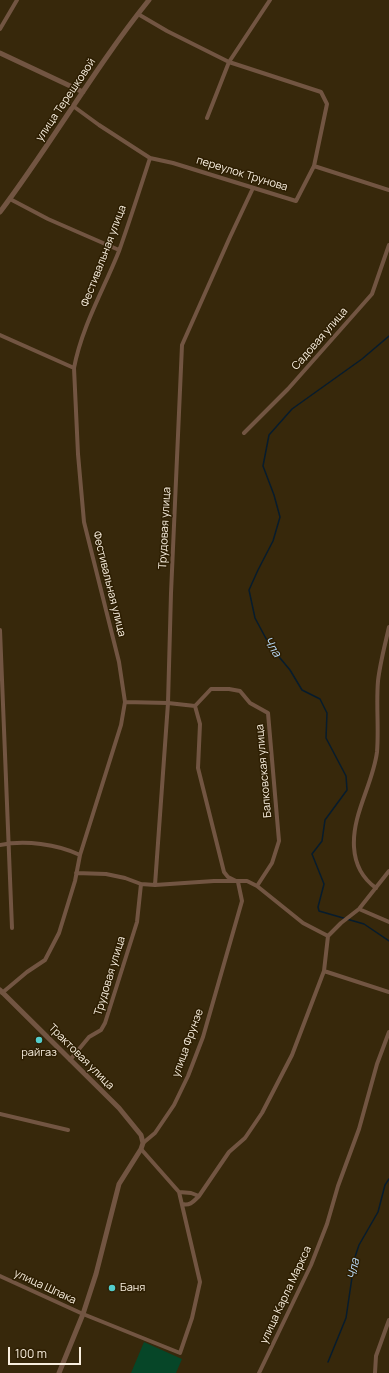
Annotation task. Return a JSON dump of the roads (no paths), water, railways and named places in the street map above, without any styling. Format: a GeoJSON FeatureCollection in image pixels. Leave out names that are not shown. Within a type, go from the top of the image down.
{"type":"FeatureCollection","features":[{"type":"Feature","properties":{"kind":"street"},"geometry":{"type":"LineString","coordinates":[[0,29],[17,0]]}},
{"type":"Feature","properties":{"kind":"street","name":"улица Терешковой"},"geometry":{"type":"LineString","coordinates":[[0,212],[73,106],[149,0]]}},
{"type":"Feature","properties":{"kind":"street"},"geometry":{"type":"LineString","coordinates":[[207,118],[229,62],[270,0]]}},
{"type":"Feature","properties":{"kind":"street","name":"переулок Трунова"},"geometry":{"type":"LineString","coordinates":[[73,106],[150,158],[173,163],[296,201],[314,166],[327,104],[321,92],[229,62],[167,31],[138,14]]}},
{"type":"Feature","properties":{"kind":"street"},"geometry":{"type":"LineString","coordinates":[[0,53],[83,92]]}},
{"type":"Feature","properties":{"kind":"street","name":"Фестивальная улица"},"geometry":{"type":"LineString","coordinates":[[1,991],[45,960],[59,933],[80,855],[121,725],[125,702],[119,662],[84,522],[78,454],[74,368],[77,354],[92,313],[119,250],[150,158]]}},
{"type":"Feature","properties":{"kind":"street"},"geometry":{"type":"LineString","coordinates":[[314,166],[389,190]]}},
{"type":"Feature","properties":{"kind":"street","name":"Трудовая улица"},"geometry":{"type":"LineString","coordinates":[[155,885],[168,703],[171,593],[182,345],[253,188]]}},
{"type":"Feature","properties":{"kind":"street"},"geometry":{"type":"LineString","coordinates":[[10,199],[48,220],[119,250]]}},
{"type":"Feature","properties":{"kind":"street","name":"Садовая улица"},"geometry":{"type":"LineString","coordinates":[[244,433],[288,389],[372,294],[389,245]]}},
{"type":"Feature","properties":{"kind":"street"},"geometry":{"type":"LineString","coordinates":[[0,335],[74,368]]}},
{"type":"Feature","properties":{"kind":"street"},"geometry":{"type":"LineString","coordinates":[[376,888],[370,884],[357,867],[354,846],[355,828],[377,753],[378,681],[389,627]]}},
{"type":"Feature","properties":{"kind":"street"},"geometry":{"type":"LineString","coordinates":[[0,630],[12,928]]}},
{"type":"Feature","properties":{"kind":"street","name":"Балковская улица"},"geometry":{"type":"LineString","coordinates":[[195,706],[211,689],[229,689],[240,691],[250,703],[268,713],[279,841],[272,863],[257,886]]}},
{"type":"Feature","properties":{"kind":"street"},"geometry":{"type":"LineString","coordinates":[[125,702],[168,703],[195,706],[200,724],[198,768],[213,833],[224,872],[228,877],[238,882]]}},
{"type":"Feature","properties":{"kind":"street"},"geometry":{"type":"LineString","coordinates":[[0,845],[48,844],[80,855]]}},
{"type":"Feature","properties":{"kind":"street"},"geometry":{"type":"LineString","coordinates":[[141,1149],[180,1192],[182,1204],[187,1206],[191,1204],[229,1152],[245,1138],[262,1113],[292,1055],[324,971],[328,936],[341,923],[359,909],[389,871]]}},
{"type":"Feature","properties":{"kind":"street"},"geometry":{"type":"LineString","coordinates":[[76,873],[106,874],[125,878],[142,884],[155,885],[214,881],[247,881],[257,886],[303,923],[328,936]]}},
{"type":"Feature","properties":{"kind":"street","name":"улица Фрунзе"},"geometry":{"type":"LineString","coordinates":[[142,1142],[155,1133],[174,1105],[188,1076],[203,1037],[242,901],[238,882]]}},
{"type":"Feature","properties":{"kind":"street","name":"Трудовая улица"},"geometry":{"type":"LineString","coordinates":[[70,1060],[89,1037],[101,1030],[105,1023],[137,922],[142,884]]}},
{"type":"Feature","properties":{"kind":"street"},"geometry":{"type":"LineString","coordinates":[[359,909],[389,922]]}},
{"type":"Feature","properties":{"kind":"street"},"geometry":{"type":"LineString","coordinates":[[324,971],[389,992]]}},
{"type":"Feature","properties":{"kind":"street","name":"Трактовая улица"},"geometry":{"type":"LineString","coordinates":[[1,991],[119,1108],[140,1135],[142,1142]]}},
{"type":"Feature","properties":{"kind":"street","name":"улица Карла Маркса"},"geometry":{"type":"LineString","coordinates":[[259,1373],[308,1273],[327,1224],[338,1186],[359,1129],[377,1064],[389,1032]]}},
{"type":"Feature","properties":{"kind":"street"},"geometry":{"type":"LineString","coordinates":[[0,1114],[68,1130]]}},
{"type":"Feature","properties":{"kind":"street"},"geometry":{"type":"LineString","coordinates":[[59,1373],[83,1314],[96,1274],[119,1184],[141,1149],[142,1142]]}},
{"type":"Feature","properties":{"kind":"street"},"geometry":{"type":"LineString","coordinates":[[180,1192],[191,1193],[198,1196]]}},
{"type":"Feature","properties":{"kind":"street","name":"улица Шпака"},"geometry":{"type":"LineString","coordinates":[[0,1276],[83,1314],[180,1353],[192,1318],[200,1282],[182,1204]]}},
{"type":"Feature","properties":{"kind":"street"},"geometry":{"type":"LineString","coordinates":[[376,1373],[376,1356],[389,1320]]}},
{"type":"Feature","properties":{"kind":"waterway","name":"Чла"},"geometry":{"type":"LineString","coordinates":[[389,336],[362,359],[292,409],[269,435],[263,466],[274,495],[280,517],[273,541],[249,590],[255,618],[270,646],[290,670],[302,690],[320,699],[327,713],[326,738],[346,776],[347,790],[325,820],[322,841],[312,854],[324,884],[318,907],[319,911],[364,924],[389,941]]}},
{"type":"Feature","properties":{"kind":"waterway","name":"Чла"},"geometry":{"type":"LineString","coordinates":[[328,1362],[346,1318],[355,1257],[359,1245],[378,1212],[385,1185],[389,1179]]}},
{"type":"Feature","properties":{"kind":"place","name":"райгаз"},"geometry":{"type":"Point","coordinates":[39,1040]}},
{"type":"Feature","properties":{"kind":"place","name":"Баня"},"geometry":{"type":"Point","coordinates":[112,1288]}}]}
